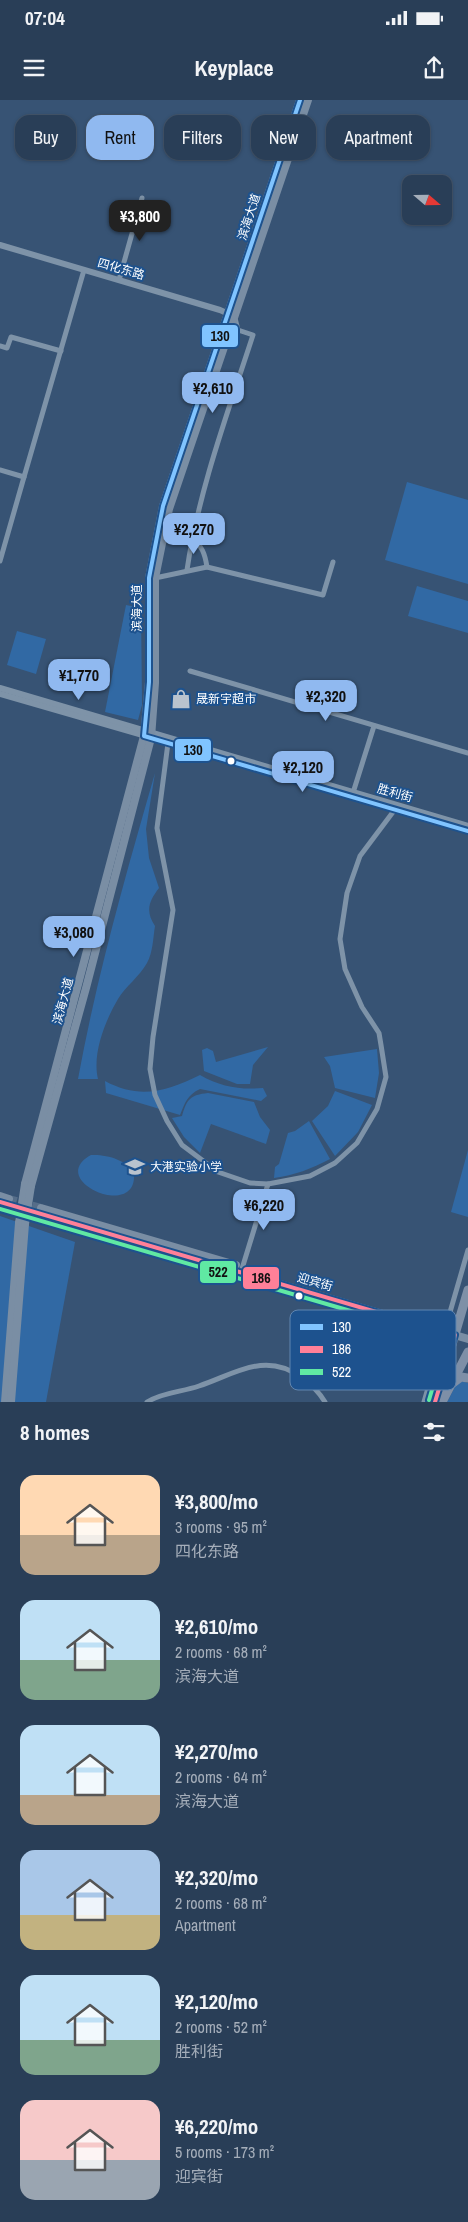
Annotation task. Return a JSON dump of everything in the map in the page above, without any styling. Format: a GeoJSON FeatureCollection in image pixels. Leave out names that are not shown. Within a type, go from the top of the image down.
{"type":"FeatureCollection","features":[{"type":"Feature","properties":{"kind":"highway"},"geometry":{"type":"LineString","coordinates":[[456,1329],[468,1290]]}},
{"type":"Feature","properties":{"kind":"main road","name":"滨海大道"},"geometry":{"type":"LineString","coordinates":[[28,1185],[61,1078],[148,735],[155,684],[155,578],[169,509],[300,100]]}},
{"type":"Feature","properties":{"kind":"main road","name":"滨海大道"},"geometry":{"type":"LineString","coordinates":[[28,1185],[148,735],[149,578],[163,506],[308,100]]}},
{"type":"Feature","properties":{"kind":"main road"},"geometry":{"type":"LineString","coordinates":[[5,1402],[22,1224],[28,1185]]}},
{"type":"Feature","properties":{"kind":"main road"},"geometry":{"type":"LineString","coordinates":[[0,1196],[6,1202]]}},
{"type":"Feature","properties":{"kind":"main road","name":"迎宾街"},"geometry":{"type":"LineString","coordinates":[[40,1211],[380,1310]]}},
{"type":"Feature","properties":{"kind":"main road"},"geometry":{"type":"LineString","coordinates":[[10,1402],[22,1224]]}},
{"type":"Feature","properties":{"kind":"main road","name":"迎宾街"},"geometry":{"type":"LineString","coordinates":[[456,1333],[468,1339]]}},
{"type":"Feature","properties":{"kind":"main road"},"geometry":{"type":"LineString","coordinates":[[456,1374],[468,1352]]}},
{"type":"Feature","properties":{"kind":"main road"},"geometry":{"type":"LineString","coordinates":[[442,1402],[447,1391]]}},
{"type":"Feature","properties":{"kind":"street"},"geometry":{"type":"LineString","coordinates":[[118,280],[142,198]]}},
{"type":"Feature","properties":{"kind":"street","name":"四化东路"},"geometry":{"type":"LineString","coordinates":[[0,245],[232,316]]}},
{"type":"Feature","properties":{"kind":"street"},"geometry":{"type":"LineString","coordinates":[[0,561],[84,270]]}},
{"type":"Feature","properties":{"kind":"street"},"geometry":{"type":"LineString","coordinates":[[187,570],[202,494],[254,335],[238,330],[232,316]]}},
{"type":"Feature","properties":{"kind":"street"},"geometry":{"type":"LineString","coordinates":[[0,346],[7,348],[11,336],[61,350]]}},
{"type":"Feature","properties":{"kind":"street"},"geometry":{"type":"LineString","coordinates":[[0,470],[24,477]]}},
{"type":"Feature","properties":{"kind":"street"},"geometry":{"type":"LineString","coordinates":[[192,538],[203,550],[207,567]]}},
{"type":"Feature","properties":{"kind":"street"},"geometry":{"type":"LineString","coordinates":[[155,578],[207,567],[323,595],[333,562]]}},
{"type":"Feature","properties":{"kind":"street"},"geometry":{"type":"LineString","coordinates":[[190,671],[468,753]]}},
{"type":"Feature","properties":{"kind":"street","name":"胜利街"},"geometry":{"type":"LineString","coordinates":[[0,688],[65,710],[353,794],[468,830]]}},
{"type":"Feature","properties":{"kind":"street","name":"胜利街"},"geometry":{"type":"LineString","coordinates":[[0,694],[65,710]]}},
{"type":"Feature","properties":{"kind":"street"},"geometry":{"type":"LineString","coordinates":[[353,794],[374,726]]}},
{"type":"Feature","properties":{"kind":"street","name":"胜利街"},"geometry":{"type":"LineString","coordinates":[[148,735],[168,743],[353,794]]}},
{"type":"Feature","properties":{"kind":"street"},"geometry":{"type":"LineString","coordinates":[[168,743],[157,828],[173,910],[153,1037],[150,1069],[155,1095],[167,1121],[182,1145],[218,1172],[250,1183],[268,1184],[310,1176],[335,1163],[357,1143],[377,1110],[386,1077],[379,1034],[362,1008],[345,969],[340,939],[347,893],[360,856],[396,807]]}},
{"type":"Feature","properties":{"kind":"street","name":"胜利街"},"geometry":{"type":"LineString","coordinates":[[396,807],[468,826]]}},
{"type":"Feature","properties":{"kind":"street"},"geometry":{"type":"LineString","coordinates":[[242,1270],[268,1184]]}},
{"type":"Feature","properties":{"kind":"street"},"geometry":{"type":"LineString","coordinates":[[451,1310],[468,1250]]}},
{"type":"Feature","properties":{"kind":"street"},"geometry":{"type":"LineString","coordinates":[[147,1402],[168,1393],[197,1387],[251,1366],[266,1364],[280,1366],[290,1371]]}},
{"type":"Feature","properties":{"kind":"street"},"geometry":{"type":"LineString","coordinates":[[315,1390],[325,1402]]}},
{"type":"Feature","properties":{"kind":"shaded area"},"geometry":{"type":"Polygon","coordinates":[[[407,482],[468,500],[468,584],[385,560],[407,482]]]}},
{"type":"Feature","properties":{"kind":"shaded area"},"geometry":{"type":"Polygon","coordinates":[[[417,586],[468,601],[468,633],[408,616],[417,586]]]}},
{"type":"Feature","properties":{"kind":"shaded area"},"geometry":{"type":"Polygon","coordinates":[[[126,605],[141,608],[142,705],[138,720],[105,712],[126,605]]]}},
{"type":"Feature","properties":{"kind":"shaded area"},"geometry":{"type":"Polygon","coordinates":[[[17,631],[46,639],[36,674],[7,665],[17,631]]]}},
{"type":"Feature","properties":{"kind":"shaded area"},"geometry":{"type":"Polygon","coordinates":[[[155,773],[146,829],[149,858],[159,888],[153,897],[149,911],[155,926],[153,945],[147,963],[118,999],[104,1027],[98,1049],[98,1079],[78,1079],[103,963],[155,773]]]}},
{"type":"Feature","properties":{"kind":"shaded area"},"geometry":{"type":"Polygon","coordinates":[[[268,1047],[253,1065],[250,1084],[237,1084],[204,1071],[202,1050],[207,1048],[213,1051],[216,1062],[268,1047]]]}},
{"type":"Feature","properties":{"kind":"shaded area"},"geometry":{"type":"Polygon","coordinates":[[[377,1049],[379,1073],[375,1098],[335,1088],[330,1066],[324,1057],[377,1049]]]}},
{"type":"Feature","properties":{"kind":"shaded area"},"geometry":{"type":"Polygon","coordinates":[[[200,1075],[231,1087],[263,1088],[267,1096],[261,1101],[200,1089],[189,1097],[180,1115],[106,1093],[105,1081],[118,1087],[142,1092],[165,1089],[200,1075]]]}},
{"type":"Feature","properties":{"kind":"shaded area"},"geometry":{"type":"Polygon","coordinates":[[[335,1091],[372,1105],[358,1132],[335,1156],[312,1121],[328,1106],[335,1091]]]}},
{"type":"Feature","properties":{"kind":"shaded area"},"geometry":{"type":"Polygon","coordinates":[[[208,1093],[254,1102],[260,1117],[270,1130],[266,1144],[211,1124],[200,1153],[184,1137],[172,1118],[182,1116],[190,1099],[197,1095],[208,1093]]]}},
{"type":"Feature","properties":{"kind":"shaded area"},"geometry":{"type":"Polygon","coordinates":[[[309,1121],[330,1159],[303,1171],[274,1178],[275,1167],[279,1164],[288,1133],[295,1131],[309,1121]]]}},
{"type":"Feature","properties":{"kind":"shaded area"},"geometry":{"type":"Polygon","coordinates":[[[468,1150],[468,1217],[451,1212],[468,1150]]]}},
{"type":"Feature","properties":{"kind":"shaded area"},"geometry":{"type":"Polygon","coordinates":[[[91,1155],[110,1157],[127,1165],[134,1174],[131,1188],[122,1194],[110,1195],[96,1192],[85,1184],[79,1175],[80,1165],[91,1155]]]}},
{"type":"Feature","properties":{"kind":"shaded area"},"geometry":{"type":"Polygon","coordinates":[[[0,1216],[75,1242],[46,1402],[0,1402],[0,1216]]]}},
{"type":"Feature","properties":{"kind":"shaded area"},"geometry":{"type":"Polygon","coordinates":[[[461,1381],[468,1383],[468,1402],[447,1402],[453,1390],[456,1390],[457,1383],[461,1381]]]}},
{"type":"Feature","properties":{"kind":"tunnel"},"geometry":{"type":"LineString","coordinates":[[9,1199],[41,1208]]}},
{"type":"Feature","properties":{"kind":"tunnel"},"geometry":{"type":"LineString","coordinates":[[8,1205],[40,1214]]}},
{"type":"Feature","properties":{"kind":"transit line","name":"130"},"geometry":{"type":"LineString","coordinates":[[300,100],[163,506],[149,578],[149,682],[144,736],[468,831]]}},
{"type":"Feature","properties":{"kind":"transit line","name":"186"},"geometry":{"type":"LineString","coordinates":[[0,1202],[369,1310]]}},
{"type":"Feature","properties":{"kind":"transit line","name":"522"},"geometry":{"type":"LineString","coordinates":[[0,1209],[347,1310]]}},
{"type":"Feature","properties":{"kind":"transit line","name":"522"},"geometry":{"type":"LineString","coordinates":[[429,1400],[432,1390]]}},
{"type":"Feature","properties":{"kind":"transit line","name":"186"},"geometry":{"type":"LineString","coordinates":[[435,1402],[439,1390]]}},
{"type":"Feature","properties":{"kind":"place","name":"晟新宇超市"},"geometry":{"type":"Point","coordinates":[181,699]}},
{"type":"Feature","properties":{"kind":"place","name":"大港实验小学"},"geometry":{"type":"Point","coordinates":[135,1167]}}]}
